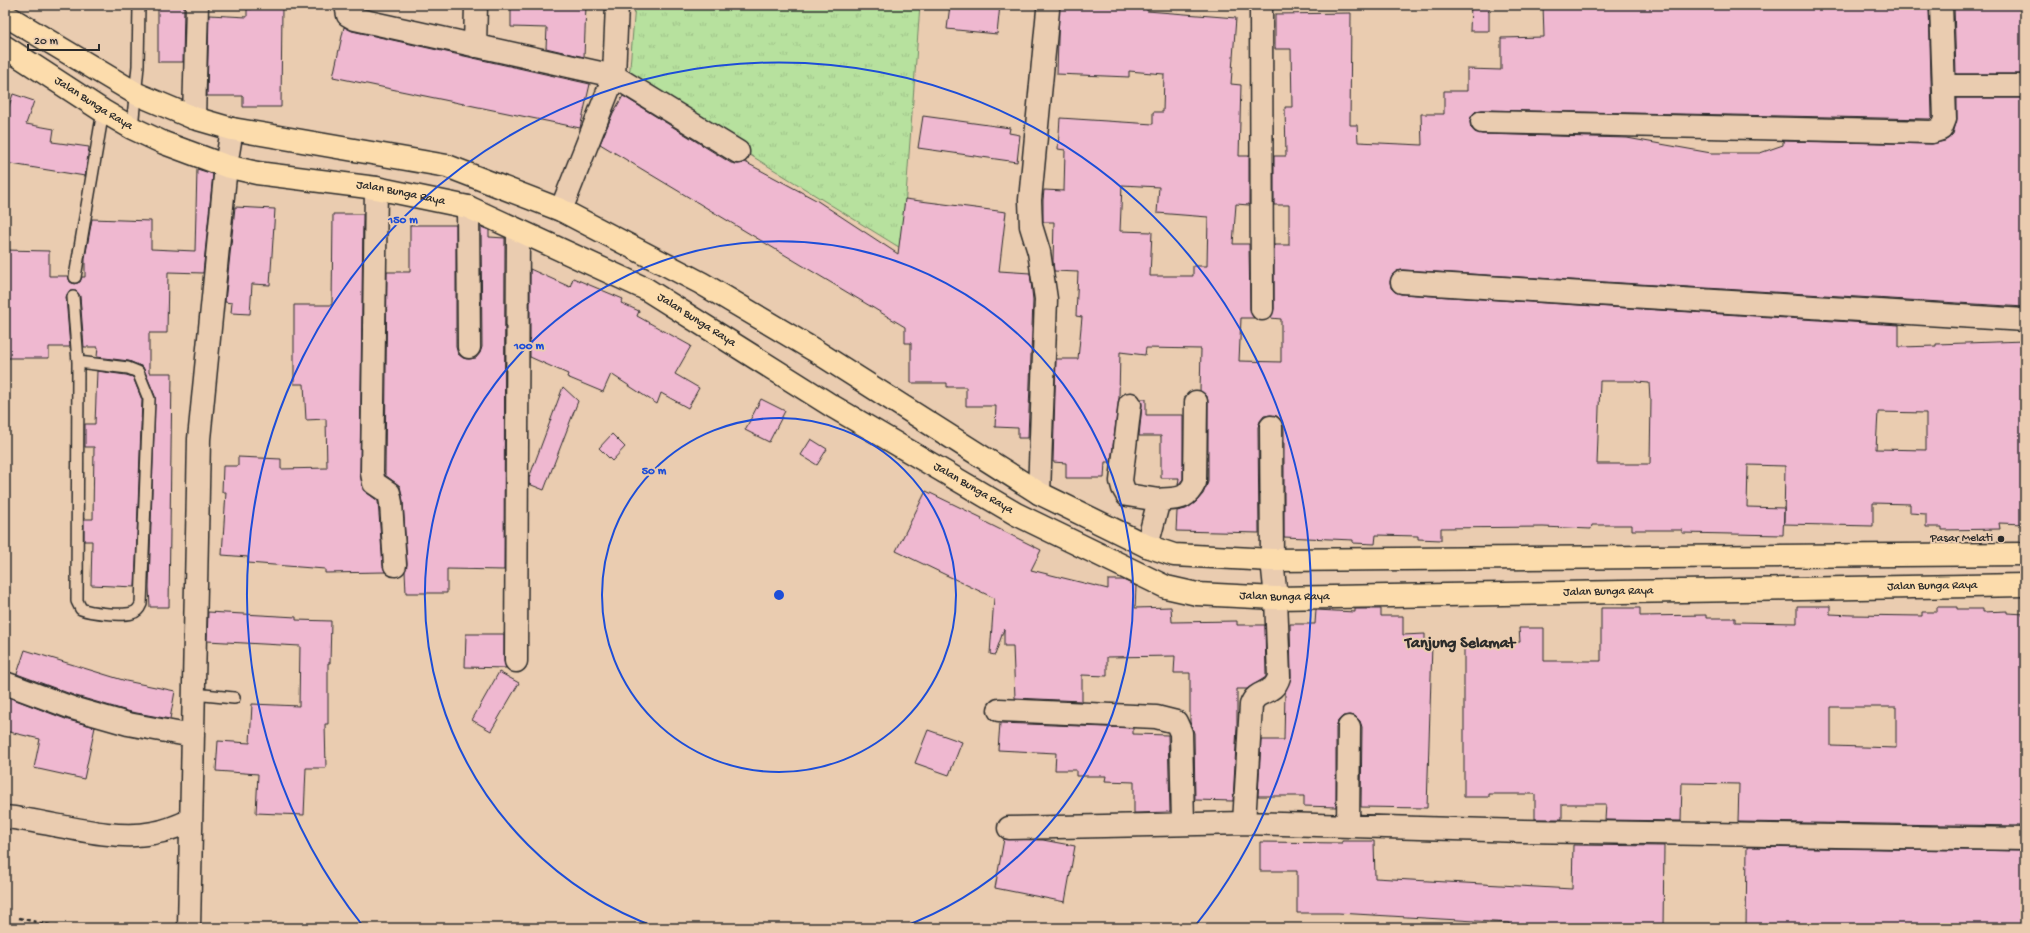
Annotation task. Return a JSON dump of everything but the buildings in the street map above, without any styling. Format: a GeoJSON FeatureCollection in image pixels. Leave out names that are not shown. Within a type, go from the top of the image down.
{"type":"FeatureCollection","features":[{"type":"Feature","properties":{"kind":"main road"},"geometry":{"type":"LineString","coordinates":[[5,15],[136,94],[194,118],[232,129],[447,166],[561,210],[701,283],[814,350],[1039,493],[1147,546],[1174,555],[1272,560],[2025,554]]}},
{"type":"Feature","properties":{"kind":"main road","name":"Jalan Bunga Raya"},"geometry":{"type":"LineString","coordinates":[[5,47],[103,111],[132,128],[164,143],[226,166],[257,173],[376,188],[468,207],[646,289],[832,406],[1016,514],[1166,587],[1197,594],[1276,598],[2025,585]]}},
{"type":"Feature","properties":{"kind":"main road"},"geometry":{"type":"LineString","coordinates":[[597,267],[612,237]]}},
{"type":"Feature","properties":{"kind":"street"},"geometry":{"type":"LineString","coordinates":[[194,118],[197,5]]}},
{"type":"Feature","properties":{"kind":"street"},"geometry":{"type":"LineString","coordinates":[[346,5],[348,15],[355,19],[614,76],[738,152]]}},
{"type":"Feature","properties":{"kind":"street"},"geometry":{"type":"LineString","coordinates":[[475,46],[476,5]]}},
{"type":"Feature","properties":{"kind":"street"},"geometry":{"type":"LineString","coordinates":[[561,210],[614,76],[617,5]]}},
{"type":"Feature","properties":{"kind":"street"},"geometry":{"type":"LineString","coordinates":[[1260,5],[1262,309]]}},
{"type":"Feature","properties":{"kind":"street"},"geometry":{"type":"LineString","coordinates":[[1482,122],[1932,132],[1941,129],[1945,119],[1942,5]]}},
{"type":"Feature","properties":{"kind":"street"},"geometry":{"type":"LineString","coordinates":[[1039,493],[1046,299],[1039,252],[1031,226],[1030,200],[1048,10]]}},
{"type":"Feature","properties":{"kind":"street"},"geometry":{"type":"LineString","coordinates":[[1945,86],[2025,86]]}},
{"type":"Feature","properties":{"kind":"street"},"geometry":{"type":"LineString","coordinates":[[189,928],[199,439],[226,166],[232,129]]}},
{"type":"Feature","properties":{"kind":"street"},"geometry":{"type":"LineString","coordinates":[[376,188],[372,473],[374,483],[388,493],[391,503],[395,565]]}},
{"type":"Feature","properties":{"kind":"street"},"geometry":{"type":"LineString","coordinates":[[468,207],[469,347]]}},
{"type":"Feature","properties":{"kind":"street"},"geometry":{"type":"LineString","coordinates":[[516,661],[518,231]]}},
{"type":"Feature","properties":{"kind":"street"},"geometry":{"type":"LineString","coordinates":[[1402,282],[2025,320]]}},
{"type":"Feature","properties":{"kind":"street"},"geometry":{"type":"LineString","coordinates":[[1130,404],[1121,480],[1123,488],[1128,495],[1159,500],[1183,498],[1190,493],[1195,482],[1196,402]]}},
{"type":"Feature","properties":{"kind":"street"},"geometry":{"type":"LineString","coordinates":[[1244,823],[1251,705],[1253,699],[1258,695],[1272,690],[1277,685],[1279,678],[1276,598],[1272,560],[1271,427]]}},
{"type":"Feature","properties":{"kind":"street"},"geometry":{"type":"LineString","coordinates":[[1147,546],[1159,500]]}},
{"type":"Feature","properties":{"kind":"street"},"geometry":{"type":"LineString","coordinates":[[5,683],[72,708],[128,724],[193,736]]}},
{"type":"Feature","properties":{"kind":"street"},"geometry":{"type":"LineString","coordinates":[[999,710],[1156,717],[1176,722],[1181,733],[1183,823]]}},
{"type":"Feature","properties":{"kind":"street"},"geometry":{"type":"LineString","coordinates":[[1348,826],[1350,727]]}},
{"type":"Feature","properties":{"kind":"street"},"geometry":{"type":"LineString","coordinates":[[5,817],[127,835],[152,834],[170,829],[191,820]]}},
{"type":"Feature","properties":{"kind":"street"},"geometry":{"type":"LineString","coordinates":[[1009,828],[1183,823],[1244,823],[1531,831],[2025,839]]}},
{"type":"Feature","properties":{"kind":"lane"},"geometry":{"type":"LineString","coordinates":[[132,128],[136,94],[139,5]]}},
{"type":"Feature","properties":{"kind":"lane"},"geometry":{"type":"LineString","coordinates":[[75,277],[103,111]]}},
{"type":"Feature","properties":{"kind":"lane"},"geometry":{"type":"LineString","coordinates":[[73,297],[78,362],[77,601],[81,609],[88,612],[131,614],[139,609],[141,604],[149,399],[138,372],[128,368],[78,362]]}},
{"type":"Feature","properties":{"kind":"lane"},"geometry":{"type":"LineString","coordinates":[[194,694],[234,698]]}},
{"type":"Feature","properties":{"kind":"path"},"geometry":{"type":"LineString","coordinates":[[19,918],[62,928]]}},
{"type":"Feature","properties":{"kind":"green space"},"geometry":{"type":"Polygon","coordinates":[[[635,5],[920,5],[902,249],[629,80],[635,5]]]}},
{"type":"Feature","properties":{"kind":"place","name":"Pasar Melati"},"geometry":{"type":"Point","coordinates":[2001,539]}},
{"type":"Feature","properties":{"kind":"district","name":"Tanjung Selamat"},"geometry":{"type":"Point","coordinates":[1460,644]}}]}
